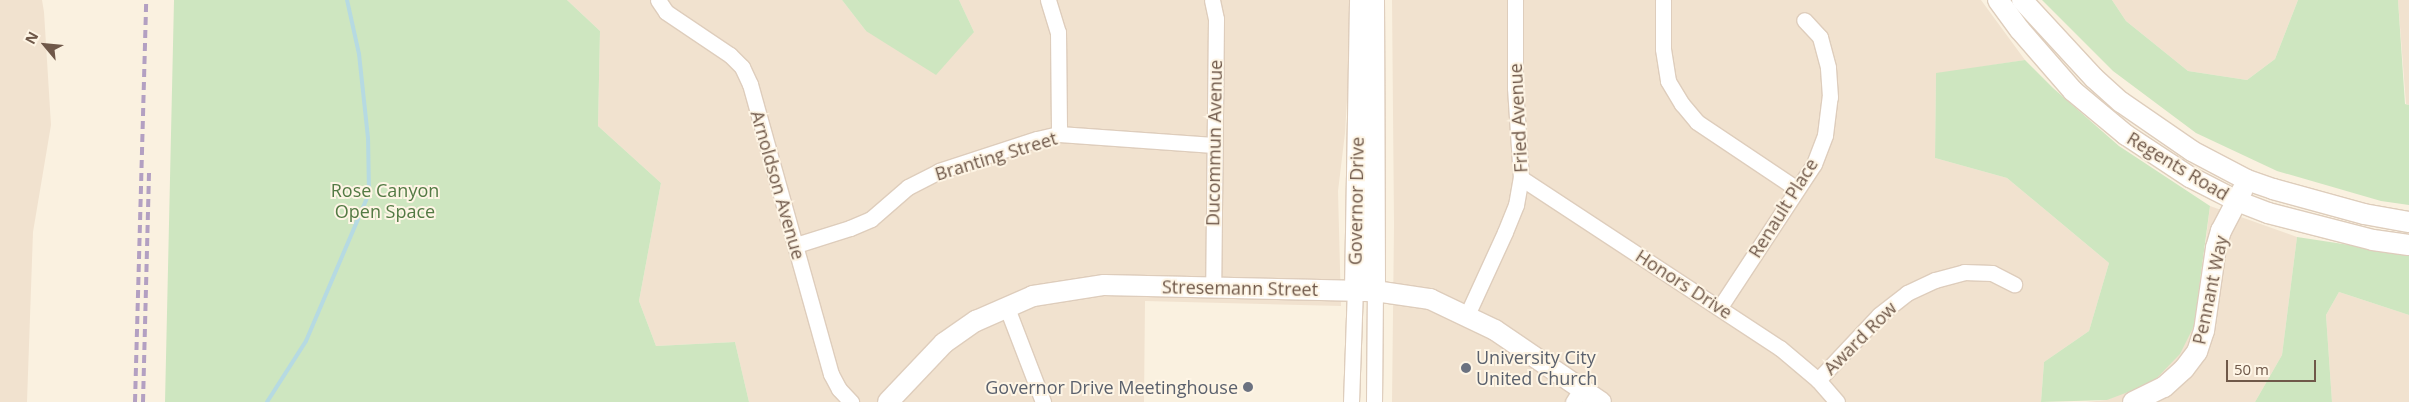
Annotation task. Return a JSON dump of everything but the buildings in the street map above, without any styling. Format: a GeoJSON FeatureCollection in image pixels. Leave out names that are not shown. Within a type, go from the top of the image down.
{"type":"FeatureCollection","features":[{"type":"Feature","properties":{"kind":"street","name":"Arnoldson Avenue"},"geometry":{"type":"LineString","coordinates":[[658,0],[666,12],[730,55],[742,67],[750,84],[831,374],[839,389],[851,402]]}},
{"type":"Feature","properties":{"kind":"street"},"geometry":{"type":"LineString","coordinates":[[1048,0],[1058,32],[1060,134]]}},
{"type":"Feature","properties":{"kind":"street","name":"Ducommun Avenue"},"geometry":{"type":"LineString","coordinates":[[1212,0],[1216,19],[1213,286]]}},
{"type":"Feature","properties":{"kind":"street","name":"Governor Drive"},"geometry":{"type":"LineString","coordinates":[[1351,402],[1360,0]]}},
{"type":"Feature","properties":{"kind":"street","name":"Governor Drive"},"geometry":{"type":"LineString","coordinates":[[1374,0],[1374,402]]}},
{"type":"Feature","properties":{"kind":"street","name":"Fried Avenue"},"geometry":{"type":"LineString","coordinates":[[1467,315],[1506,232],[1516,204],[1521,178],[1515,88],[1515,0]]}},
{"type":"Feature","properties":{"kind":"street"},"geometry":{"type":"LineString","coordinates":[[1663,0],[1662,49],[1668,81],[1682,104],[1697,122],[1797,189]]}},
{"type":"Feature","properties":{"kind":"street","name":"Regents Road"},"geometry":{"type":"LineString","coordinates":[[1998,0],[2046,62],[2101,116],[2153,154],[2237,201],[2302,223],[2373,240],[2409,245]]}},
{"type":"Feature","properties":{"kind":"street","name":"Regents Road"},"geometry":{"type":"LineString","coordinates":[[2022,0],[2088,72],[2121,102],[2192,151],[2247,180],[2318,203],[2409,222]]}},
{"type":"Feature","properties":{"kind":"street","name":"Renault Place"},"geometry":{"type":"LineString","coordinates":[[1720,307],[1814,164],[1824,135],[1830,98],[1828,67],[1820,37],[1804,20]]}},
{"type":"Feature","properties":{"kind":"street","name":"Branting Street"},"geometry":{"type":"LineString","coordinates":[[796,245],[850,228],[871,219],[908,187],[939,171],[1037,139],[1060,134],[1214,144]]}},
{"type":"Feature","properties":{"kind":"street","name":"Honors Drive"},"geometry":{"type":"LineString","coordinates":[[1521,178],[1780,348],[1818,380],[1836,402]]}},
{"type":"Feature","properties":{"kind":"street","name":"Pennant Way"},"geometry":{"type":"LineString","coordinates":[[2133,402],[2164,387],[2184,369],[2197,352],[2204,331],[2216,248],[2222,231],[2247,180]]}},
{"type":"Feature","properties":{"kind":"street","name":"Award Row"},"geometry":{"type":"LineString","coordinates":[[1818,380],[1879,315],[1907,293],[1934,280],[1964,272],[1992,273],[2014,284]]}},
{"type":"Feature","properties":{"kind":"street","name":"Stresemann Street"},"geometry":{"type":"LineString","coordinates":[[888,402],[944,343],[976,321],[1033,296],[1104,285],[1355,290],[1430,299],[1495,330],[1577,395],[1601,402]]}},
{"type":"Feature","properties":{"kind":"street"},"geometry":{"type":"LineString","coordinates":[[1007,308],[1043,402]]}},
{"type":"Feature","properties":{"kind":"shaded area"},"geometry":{"type":"Polygon","coordinates":[[[0,0],[42,0],[44,12],[51,125],[33,232],[27,402],[0,402],[0,0]]]}},
{"type":"Feature","properties":{"kind":"shaded area"},"geometry":{"type":"Polygon","coordinates":[[[567,0],[842,0],[866,31],[974,32],[959,0],[1353,0],[1345,133],[1338,191],[1341,306],[1145,301],[1144,402],[749,402],[735,342],[656,346],[639,301],[661,183],[598,126],[600,31],[567,0]]]}},
{"type":"Feature","properties":{"kind":"shaded area"},"geometry":{"type":"Polygon","coordinates":[[[1392,0],[1981,0],[2025,60],[1936,74],[1935,158],[2007,178],[2109,263],[2089,331],[2044,362],[2041,402],[1392,402],[1394,225],[1392,0]]]}},
{"type":"Feature","properties":{"kind":"shaded area"},"geometry":{"type":"Polygon","coordinates":[[[2112,0],[2298,0],[2275,59],[2247,80],[2188,71],[2126,21],[2112,0]]]}},
{"type":"Feature","properties":{"kind":"shaded area"},"geometry":{"type":"Polygon","coordinates":[[[2398,0],[2409,0],[2409,105],[2406,104],[2398,0]]]}},
{"type":"Feature","properties":{"kind":"shaded area"},"geometry":{"type":"Polygon","coordinates":[[[2210,206],[2297,237],[2282,355],[2255,402],[2086,402],[2107,400],[2199,296],[2210,206]]]}},
{"type":"Feature","properties":{"kind":"shaded area"},"geometry":{"type":"Polygon","coordinates":[[[2339,292],[2409,315],[2409,402],[2332,402],[2326,315],[2339,292]]]}},
{"type":"Feature","properties":{"kind":"green space","name":"Rose Canyon Open Space"},"geometry":{"type":"Polygon","coordinates":[[[174,0],[567,0],[600,31],[598,126],[661,183],[639,301],[656,346],[735,342],[749,402],[165,402],[174,0]]]}},
{"type":"Feature","properties":{"kind":"green space"},"geometry":{"type":"Polygon","coordinates":[[[842,0],[959,0],[974,32],[936,75],[866,31],[842,0]]]}},
{"type":"Feature","properties":{"kind":"green space"},"geometry":{"type":"Polygon","coordinates":[[[2042,0],[2112,0],[2126,21],[2188,71],[2247,80],[2275,59],[2298,0],[2398,0],[2405,104],[2409,105],[2409,205],[2381,201],[2277,171],[2196,133],[2113,71],[2042,0]]]}},
{"type":"Feature","properties":{"kind":"green space"},"geometry":{"type":"Polygon","coordinates":[[[2025,60],[2053,88],[2119,146],[2210,206],[2194,326],[2180,354],[2152,383],[2107,400],[2041,402],[2044,362],[2089,331],[2109,263],[2007,178],[1935,158],[1936,73],[2025,60]]]}},
{"type":"Feature","properties":{"kind":"green space"},"geometry":{"type":"Polygon","coordinates":[[[2297,237],[2409,254],[2409,315],[2339,292],[2326,315],[2332,402],[2255,402],[2282,355],[2297,237]]]}},
{"type":"Feature","properties":{"kind":"waterway"},"geometry":{"type":"LineString","coordinates":[[267,402],[306,341],[369,193],[368,138],[359,54],[347,0]]}},
{"type":"Feature","properties":{"kind":"railway"},"geometry":{"type":"LineString","coordinates":[[135,402],[146,0]]}},
{"type":"Feature","properties":{"kind":"railway"},"geometry":{"type":"LineString","coordinates":[[143,402],[149,172]]}},
{"type":"Feature","properties":{"kind":"place","name":"University City United Church"},"geometry":{"type":"Point","coordinates":[1466,368]}},
{"type":"Feature","properties":{"kind":"place","name":"Governor Drive Meetinghouse"},"geometry":{"type":"Point","coordinates":[1248,387]}}]}
